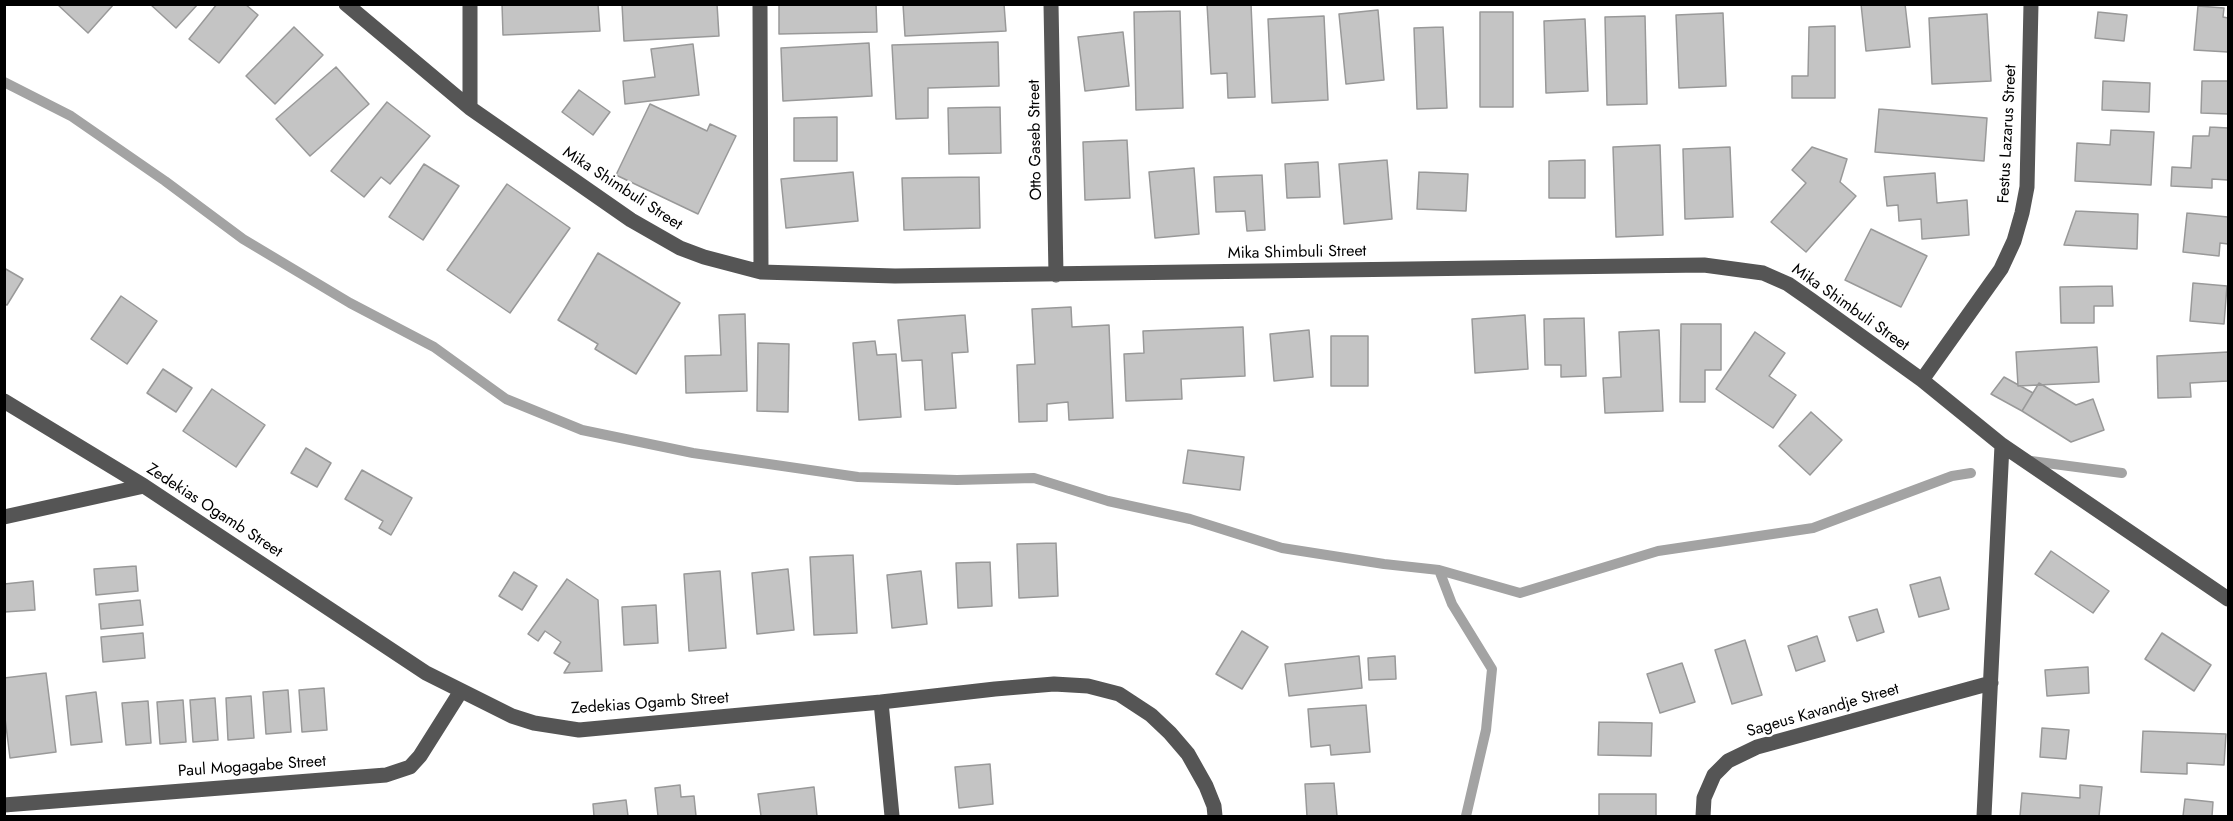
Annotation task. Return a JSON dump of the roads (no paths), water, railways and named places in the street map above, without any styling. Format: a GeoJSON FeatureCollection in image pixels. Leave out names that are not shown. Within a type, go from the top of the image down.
{"type":"FeatureCollection","features":[{"type":"Feature","properties":{"kind":"street","name":"Mika Shimbuli Street"},"geometry":{"type":"LineString","coordinates":[[346,4],[470,108],[631,220],[672,243],[704,257],[761,272],[895,276],[1056,275],[1704,265],[1762,273],[1788,284],[1922,380],[2002,445],[2229,599]]}},
{"type":"Feature","properties":{"kind":"street"},"geometry":{"type":"LineString","coordinates":[[470,4],[470,108]]}},
{"type":"Feature","properties":{"kind":"street"},"geometry":{"type":"LineString","coordinates":[[760,4],[761,272]]}},
{"type":"Feature","properties":{"kind":"street","name":"Otto Gaseb Street"},"geometry":{"type":"LineString","coordinates":[[1051,4],[1056,275]]}},
{"type":"Feature","properties":{"kind":"street","name":"Festus Lazarus Street"},"geometry":{"type":"LineString","coordinates":[[1922,380],[2001,269],[2014,241],[2027,187],[2031,4]]}},
{"type":"Feature","properties":{"kind":"street","name":"Zedekias Ogamb Street"},"geometry":{"type":"LineString","coordinates":[[4,401],[144,486],[426,673],[512,716],[534,723],[579,730],[1054,684],[1088,686],[1119,694],[1151,715],[1170,733],[1188,754],[1206,786],[1214,806],[1215,816]]}},
{"type":"Feature","properties":{"kind":"street"},"geometry":{"type":"LineString","coordinates":[[1983,816],[2002,445]]}},
{"type":"Feature","properties":{"kind":"street"},"geometry":{"type":"LineString","coordinates":[[4,517],[144,486]]}},
{"type":"Feature","properties":{"kind":"street","name":"Sageus Kavandje Street"},"geometry":{"type":"LineString","coordinates":[[1703,816],[1704,798],[1714,776],[1728,761],[1757,747],[1991,683]]}},
{"type":"Feature","properties":{"kind":"street","name":"Paul Mogagabe Street"},"geometry":{"type":"LineString","coordinates":[[4,805],[386,775],[410,767],[420,756],[460,691]]}},
{"type":"Feature","properties":{"kind":"street"},"geometry":{"type":"LineString","coordinates":[[881,702],[892,816]]}},
{"type":"Feature","properties":{"kind":"waterway"},"geometry":{"type":"LineString","coordinates":[[4,82],[71,116],[165,181],[243,239],[350,303],[434,347],[506,399],[582,430],[693,453],[858,477],[957,480],[1034,478],[1108,501],[1190,519],[1282,548],[1439,570],[1520,593],[1658,551],[1813,528],[1952,476],[1971,473]]}},
{"type":"Feature","properties":{"kind":"waterway"},"geometry":{"type":"LineString","coordinates":[[2031,461],[2122,473]]}},
{"type":"Feature","properties":{"kind":"waterway"},"geometry":{"type":"LineString","coordinates":[[1439,570],[1452,604],[1492,669],[1486,730],[1466,816]]}}]}
